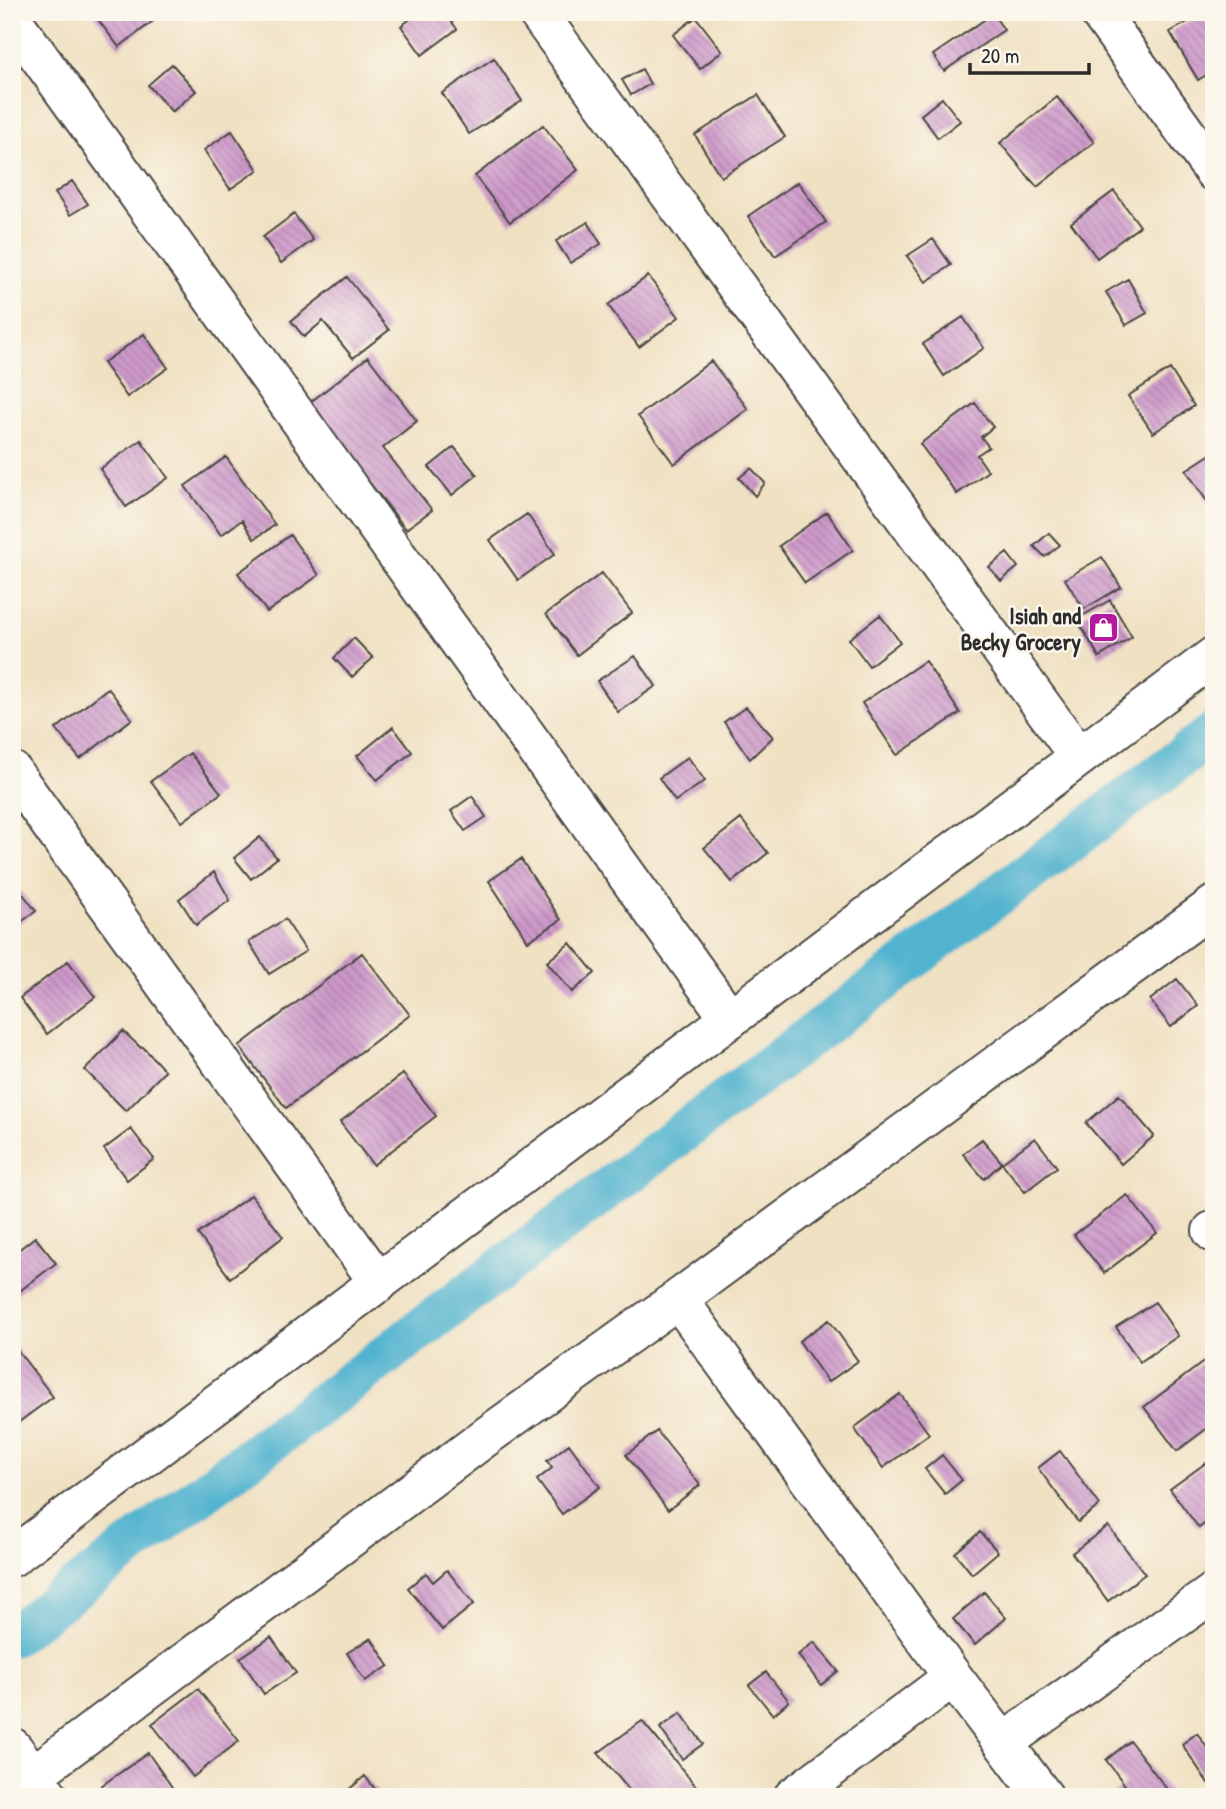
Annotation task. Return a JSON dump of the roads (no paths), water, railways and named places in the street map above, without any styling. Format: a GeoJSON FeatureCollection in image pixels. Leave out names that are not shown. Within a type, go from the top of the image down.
{"type":"FeatureCollection","features":[{"type":"Feature","properties":{"kind":"street"},"geometry":{"type":"LineString","coordinates":[[537,12],[1079,757]]}},
{"type":"Feature","properties":{"kind":"street"},"geometry":{"type":"LineString","coordinates":[[1099,12],[1214,172]]}},
{"type":"Feature","properties":{"kind":"street"},"geometry":{"type":"LineString","coordinates":[[12,19],[730,1019]]}},
{"type":"Feature","properties":{"kind":"street"},"geometry":{"type":"LineString","coordinates":[[12,1557],[1214,656]]}},
{"type":"Feature","properties":{"kind":"street"},"geometry":{"type":"LineString","coordinates":[[12,771],[379,1283]]}},
{"type":"Feature","properties":{"kind":"street"},"geometry":{"type":"LineString","coordinates":[[27,1778],[491,1433],[1214,905]]}},
{"type":"Feature","properties":{"kind":"street"},"geometry":{"type":"LineString","coordinates":[[678,1299],[953,1677],[1044,1797]]}},
{"type":"Feature","properties":{"kind":"street"},"geometry":{"type":"LineString","coordinates":[[1003,1743],[1214,1592]]}},
{"type":"Feature","properties":{"kind":"street"},"geometry":{"type":"LineString","coordinates":[[793,1797],[953,1677]]}},
{"type":"Feature","properties":{"kind":"waterway"},"geometry":{"type":"LineString","coordinates":[[12,1636],[1214,733]]}},
{"type":"Feature","properties":{"kind":"place","name":"Isiah and Becky Grocery"},"geometry":{"type":"Point","coordinates":[1104,628]}}]}
